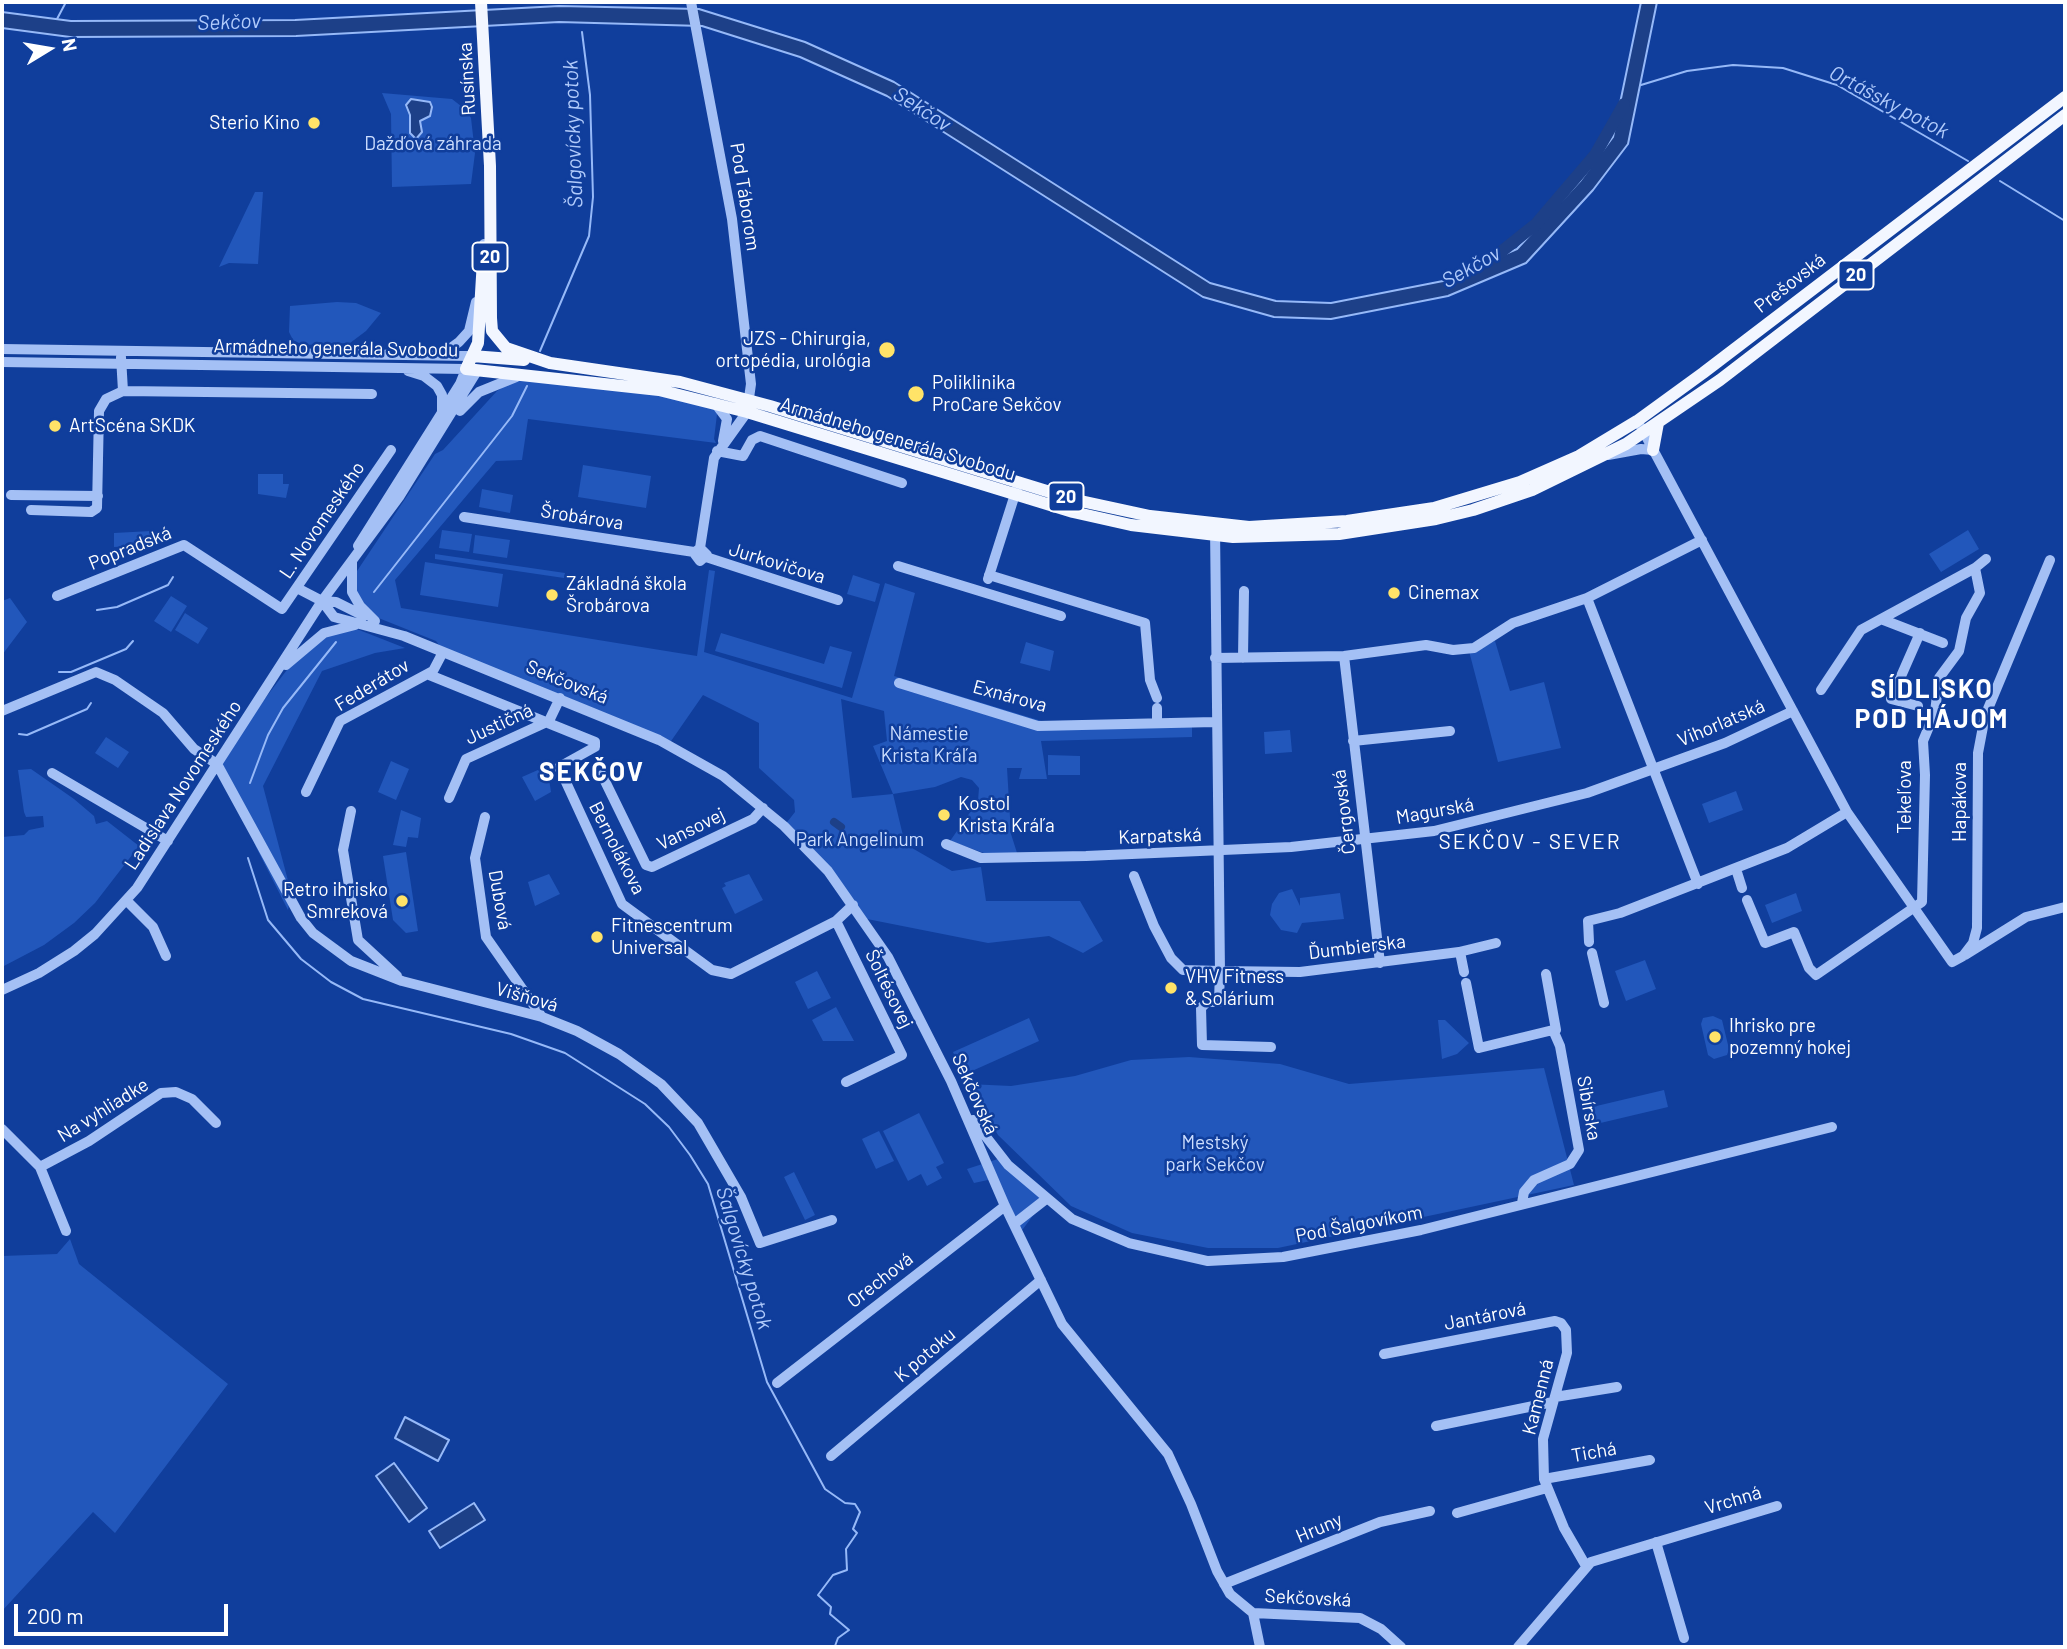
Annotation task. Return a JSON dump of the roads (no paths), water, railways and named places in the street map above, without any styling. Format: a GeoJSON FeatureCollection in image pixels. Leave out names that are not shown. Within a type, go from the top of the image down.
{"type":"FeatureCollection","features":[{"type":"Feature","properties":{"kind":"main road","name":"Rusínska"},"geometry":{"type":"LineString","coordinates":[[481,2],[485,48],[491,318]]}},
{"type":"Feature","properties":{"kind":"main road","name":"Prešovská"},"geometry":{"type":"LineString","coordinates":[[1637,421],[2065,97]]}},
{"type":"Feature","properties":{"kind":"main road","name":"Prešovská"},"geometry":{"type":"LineString","coordinates":[[1643,433],[1764,347],[2065,115]]}},
{"type":"Feature","properties":{"kind":"main road","name":"Rusínska"},"geometry":{"type":"LineString","coordinates":[[477,357],[489,196]]}},
{"type":"Feature","properties":{"kind":"main road","name":"Armádneho generála Svobodu"},"geometry":{"type":"LineString","coordinates":[[491,318],[492,331],[506,348],[550,363],[680,382],[748,406],[1131,525],[1200,535],[1215,530],[1309,525],[1402,514],[1440,506],[1545,471],[1579,456],[1637,421]]}},
{"type":"Feature","properties":{"kind":"main road"},"geometry":{"type":"LineString","coordinates":[[472,370],[477,357],[488,345],[491,318]]}},
{"type":"Feature","properties":{"kind":"main road"},"geometry":{"type":"LineString","coordinates":[[477,357],[550,363]]}},
{"type":"Feature","properties":{"kind":"main road","name":"Armádneho generála Svobodu"},"geometry":{"type":"LineString","coordinates":[[472,370],[659,390],[715,403],[748,406]]}},
{"type":"Feature","properties":{"kind":"main road"},"geometry":{"type":"LineString","coordinates":[[1653,450],[1659,423]]}},
{"type":"Feature","properties":{"kind":"main road","name":"Armádneho generála Svobodu"},"geometry":{"type":"LineString","coordinates":[[1017,489],[1215,530],[1233,537],[1339,534],[1436,519],[1510,498],[1605,455],[1643,433]]}},
{"type":"Feature","properties":{"kind":"street","name":"Pod Táborom"},"geometry":{"type":"LineString","coordinates":[[691,2],[734,229],[748,406]]}},
{"type":"Feature","properties":{"kind":"street"},"geometry":{"type":"LineString","coordinates":[[441,355],[459,342],[468,331],[475,310],[478,261],[484,244]]}},
{"type":"Feature","properties":{"kind":"street","name":"Armádneho generála Svobodu"},"geometry":{"type":"LineString","coordinates":[[2,349],[477,357]]}},
{"type":"Feature","properties":{"kind":"street"},"geometry":{"type":"LineString","coordinates":[[121,351],[123,391]]}},
{"type":"Feature","properties":{"kind":"street","name":"Armádneho generála Svobodu"},"geometry":{"type":"LineString","coordinates":[[2,362],[472,370]]}},
{"type":"Feature","properties":{"kind":"street"},"geometry":{"type":"LineString","coordinates":[[398,367],[424,376],[437,386],[442,395],[442,414]]}},
{"type":"Feature","properties":{"kind":"street","name":"Ladislava Novomeského"},"geometry":{"type":"LineString","coordinates":[[2,990],[38,973],[74,951],[127,901],[322,601],[353,558],[390,491],[472,370]]}},
{"type":"Feature","properties":{"kind":"street","name":"Ladislava Novomeského"},"geometry":{"type":"LineString","coordinates":[[353,558],[365,545],[430,449],[472,370]]}},
{"type":"Feature","properties":{"kind":"street"},"geometry":{"type":"LineString","coordinates":[[430,449],[479,392],[508,378],[528,374]]}},
{"type":"Feature","properties":{"kind":"street"},"geometry":{"type":"LineString","coordinates":[[32,510],[91,512],[97,508],[99,411],[106,399],[123,391],[372,394]]}},
{"type":"Feature","properties":{"kind":"street"},"geometry":{"type":"LineString","coordinates":[[715,403],[727,419],[719,448],[743,456],[752,440],[760,436],[902,483]]}},
{"type":"Feature","properties":{"kind":"street","name":"Jurkovičova"},"geometry":{"type":"LineString","coordinates":[[748,406],[719,448],[700,553],[838,600]]}},
{"type":"Feature","properties":{"kind":"street","name":"Vihorlatská"},"geometry":{"type":"LineString","coordinates":[[1637,421],[1793,711],[1725,743],[1653,770]]}},
{"type":"Feature","properties":{"kind":"street"},"geometry":{"type":"LineString","coordinates":[[1605,455],[1641,449],[1653,450]]}},
{"type":"Feature","properties":{"kind":"street","name":"L. Novomeského"},"geometry":{"type":"LineString","coordinates":[[282,609],[391,450]]}},
{"type":"Feature","properties":{"kind":"street"},"geometry":{"type":"LineString","coordinates":[[984,592],[1017,489]]}},
{"type":"Feature","properties":{"kind":"street"},"geometry":{"type":"LineString","coordinates":[[11,495],[98,496]]}},
{"type":"Feature","properties":{"kind":"street","name":"Šrobárova"},"geometry":{"type":"LineString","coordinates":[[464,517],[700,553]]}},
{"type":"Feature","properties":{"kind":"street"},"geometry":{"type":"LineString","coordinates":[[1215,530],[1216,722]]}},
{"type":"Feature","properties":{"kind":"street"},"geometry":{"type":"LineString","coordinates":[[1200,535],[1214,555]]}},
{"type":"Feature","properties":{"kind":"street"},"geometry":{"type":"LineString","coordinates":[[1214,555],[1233,537]]}},
{"type":"Feature","properties":{"kind":"street"},"geometry":{"type":"LineString","coordinates":[[1215,658],[1344,656],[1426,645],[1453,650],[1474,648],[1513,623],[1587,598],[1702,540]]}},
{"type":"Feature","properties":{"kind":"street","name":"Popradská"},"geometry":{"type":"LineString","coordinates":[[57,596],[184,545],[282,609]]}},
{"type":"Feature","properties":{"kind":"street","name":"Sekčovská"},"geometry":{"type":"LineString","coordinates":[[353,558],[352,592],[360,606],[378,622]]}},
{"type":"Feature","properties":{"kind":"street"},"geometry":{"type":"LineString","coordinates":[[1821,690],[1861,630],[1975,568],[1986,559]]}},
{"type":"Feature","properties":{"kind":"street","name":"Hapákova"},"geometry":{"type":"LineString","coordinates":[[1963,956],[1973,943],[1977,928],[1978,753],[1984,716],[2050,560]]}},
{"type":"Feature","properties":{"kind":"street"},"geometry":{"type":"LineString","coordinates":[[898,566],[1061,616]]}},
{"type":"Feature","properties":{"kind":"street","name":"Tekeľova"},"geometry":{"type":"LineString","coordinates":[[1913,909],[1922,902],[1924,893],[1923,741],[1935,712],[1939,678],[1959,651],[1966,618],[1980,593],[1975,568]]}},
{"type":"Feature","properties":{"kind":"street"},"geometry":{"type":"LineString","coordinates":[[989,575],[1146,623],[1150,680],[1157,703],[1157,723]]}},
{"type":"Feature","properties":{"kind":"street"},"geometry":{"type":"LineString","coordinates":[[298,588],[322,601]]}},
{"type":"Feature","properties":{"kind":"street"},"geometry":{"type":"LineString","coordinates":[[1243,658],[1244,591]]}},
{"type":"Feature","properties":{"kind":"street"},"geometry":{"type":"LineString","coordinates":[[1587,598],[1698,884]]}},
{"type":"Feature","properties":{"kind":"street","name":"Sekčovská"},"geometry":{"type":"LineString","coordinates":[[322,601],[336,602],[404,636],[659,740],[723,776],[763,808],[828,871],[901,980],[951,1082],[1005,1206],[1070,1335],[1168,1454],[1224,1584],[1236,1601],[1253,1613],[1360,1618],[1381,1629],[1401,1647]]}},
{"type":"Feature","properties":{"kind":"street","name":"Sekčovská"},"geometry":{"type":"LineString","coordinates":[[322,601],[334,617],[404,636]]}},
{"type":"Feature","properties":{"kind":"street"},"geometry":{"type":"LineString","coordinates":[[1881,619],[1943,643]]}},
{"type":"Feature","properties":{"kind":"street"},"geometry":{"type":"LineString","coordinates":[[269,686],[307,645],[324,633],[359,624]]}},
{"type":"Feature","properties":{"kind":"street"},"geometry":{"type":"LineString","coordinates":[[1918,706],[1891,699],[1920,633]]}},
{"type":"Feature","properties":{"kind":"street","name":"Federátov"},"geometry":{"type":"LineString","coordinates":[[306,792],[340,721],[433,671],[443,652]]}},
{"type":"Feature","properties":{"kind":"street","name":"Čergovská"},"geometry":{"type":"LineString","coordinates":[[1344,656],[1380,963]]}},
{"type":"Feature","properties":{"kind":"street"},"geometry":{"type":"LineString","coordinates":[[2,711],[96,672],[115,680],[163,713],[194,749],[217,764]]}},
{"type":"Feature","properties":{"kind":"street"},"geometry":{"type":"LineString","coordinates":[[427,674],[549,721]]}},
{"type":"Feature","properties":{"kind":"street","name":"Exnárova"},"geometry":{"type":"LineString","coordinates":[[899,683],[1038,726],[1216,722]]}},
{"type":"Feature","properties":{"kind":"street","name":"Justičná"},"geometry":{"type":"LineString","coordinates":[[449,799],[466,759],[549,721],[560,698]]}},
{"type":"Feature","properties":{"kind":"street"},"geometry":{"type":"LineString","coordinates":[[1793,711],[1847,812],[1952,962],[2026,917],[2065,907]]}},
{"type":"Feature","properties":{"kind":"street","name":"Justičná"},"geometry":{"type":"LineString","coordinates":[[549,721],[595,743],[596,747],[569,760]]}},
{"type":"Feature","properties":{"kind":"street","name":"Karpatská"},"geometry":{"type":"LineString","coordinates":[[946,844],[981,858],[1217,852],[1216,722]]}},
{"type":"Feature","properties":{"kind":"street","name":"Čergovská"},"geometry":{"type":"LineString","coordinates":[[1353,741],[1450,731]]}},
{"type":"Feature","properties":{"kind":"street","name":"Bernolákova"},"geometry":{"type":"LineString","coordinates":[[569,760],[559,767],[622,904],[712,970],[731,974],[836,921]]}},
{"type":"Feature","properties":{"kind":"street","name":"Višňová"},"geometry":{"type":"LineString","coordinates":[[217,764],[301,918],[313,933],[364,967],[402,981],[542,1017],[577,1031],[620,1054],[662,1084],[698,1123],[741,1197],[760,1243],[832,1220]]}},
{"type":"Feature","properties":{"kind":"street","name":"Magurská"},"geometry":{"type":"LineString","coordinates":[[1217,852],[1365,840],[1434,831],[1587,793],[1653,770]]}},
{"type":"Feature","properties":{"kind":"street"},"geometry":{"type":"LineString","coordinates":[[52,773],[168,841]]}},
{"type":"Feature","properties":{"kind":"street","name":"Vansovej"},"geometry":{"type":"LineString","coordinates":[[602,775],[646,865],[652,867],[754,819],[763,808]]}},
{"type":"Feature","properties":{"kind":"street"},"geometry":{"type":"LineString","coordinates":[[351,811],[343,850],[358,940],[402,981]]}},
{"type":"Feature","properties":{"kind":"street"},"geometry":{"type":"LineString","coordinates":[[1604,1003],[1591,948],[1588,920],[1620,913],[1787,848],[1847,812]]}},
{"type":"Feature","properties":{"kind":"street","name":"Dubová"},"geometry":{"type":"LineString","coordinates":[[485,817],[475,858],[486,937],[542,1017]]}},
{"type":"Feature","properties":{"kind":"street"},"geometry":{"type":"LineString","coordinates":[[1217,852],[1219,1002],[1207,1002],[1200,1010],[1201,1043],[1209,1047],[1271,1047]]}},
{"type":"Feature","properties":{"kind":"street"},"geometry":{"type":"LineString","coordinates":[[1736,869],[1742,888]]}},
{"type":"Feature","properties":{"kind":"street","name":"Ďumbierska"},"geometry":{"type":"LineString","coordinates":[[1134,876],[1154,926],[1171,958],[1183,970],[1300,972],[1460,952],[1496,943]]}},
{"type":"Feature","properties":{"kind":"street"},"geometry":{"type":"LineString","coordinates":[[1747,900],[1765,943],[1794,932],[1812,974],[1819,975],[1913,909]]}},
{"type":"Feature","properties":{"kind":"street"},"geometry":{"type":"LineString","coordinates":[[127,901],[153,927],[166,957]]}},
{"type":"Feature","properties":{"kind":"street"},"geometry":{"type":"LineString","coordinates":[[836,921],[853,905]]}},
{"type":"Feature","properties":{"kind":"street","name":"Šoltésovej"},"geometry":{"type":"LineString","coordinates":[[836,921],[902,1055],[846,1082]]}},
{"type":"Feature","properties":{"kind":"street"},"geometry":{"type":"LineString","coordinates":[[346,957],[358,940]]}},
{"type":"Feature","properties":{"kind":"street"},"geometry":{"type":"LineString","coordinates":[[1460,952],[1479,1048],[1543,1030],[1556,1030]]}},
{"type":"Feature","properties":{"kind":"street","name":"Sibírska"},"geometry":{"type":"LineString","coordinates":[[1522,1203],[1524,1192],[1534,1180],[1570,1164],[1579,1150],[1546,975]]}},
{"type":"Feature","properties":{"kind":"street","name":"Pod Šalgovíkom"},"geometry":{"type":"LineString","coordinates":[[951,1082],[975,1124],[1008,1165],[1072,1219],[1129,1243],[1208,1261],[1283,1257],[1420,1230],[1832,1127]]}},
{"type":"Feature","properties":{"kind":"street","name":"Na vyhliadke"},"geometry":{"type":"LineString","coordinates":[[40,1167],[89,1141],[161,1093],[176,1092],[192,1099],[216,1123]]}},
{"type":"Feature","properties":{"kind":"street"},"geometry":{"type":"LineString","coordinates":[[2,1129],[40,1167],[66,1231]]}},
{"type":"Feature","properties":{"kind":"street"},"geometry":{"type":"LineString","coordinates":[[1014,1224],[1046,1199]]}},
{"type":"Feature","properties":{"kind":"street","name":"Orechová"},"geometry":{"type":"LineString","coordinates":[[777,1383],[1005,1206]]}},
{"type":"Feature","properties":{"kind":"street","name":"K potoku"},"geometry":{"type":"LineString","coordinates":[[831,1456],[1041,1280]]}},
{"type":"Feature","properties":{"kind":"street","name":"Jantárová"},"geometry":{"type":"LineString","coordinates":[[1384,1354],[1555,1321],[1566,1330],[1567,1353]]}},
{"type":"Feature","properties":{"kind":"street","name":"Kamenná"},"geometry":{"type":"LineString","coordinates":[[1567,1353],[1543,1439],[1546,1483],[1576,1552],[1586,1566]]}},
{"type":"Feature","properties":{"kind":"street"},"geometry":{"type":"LineString","coordinates":[[1436,1426],[1618,1387]]}},
{"type":"Feature","properties":{"kind":"street","name":"Tichá"},"geometry":{"type":"LineString","coordinates":[[1457,1513],[1546,1483],[1650,1460]]}},
{"type":"Feature","properties":{"kind":"street","name":"Vrchná"},"geometry":{"type":"LineString","coordinates":[[1656,1542],[1777,1506]]}},
{"type":"Feature","properties":{"kind":"street","name":"Hruny"},"geometry":{"type":"LineString","coordinates":[[1224,1584],[1380,1522],[1430,1511]]}},
{"type":"Feature","properties":{"kind":"street"},"geometry":{"type":"LineString","coordinates":[[1518,1647],[1586,1566],[1600,1558],[1656,1542],[1684,1638]]}},
{"type":"Feature","properties":{"kind":"street"},"geometry":{"type":"LineString","coordinates":[[1253,1613],[1260,1647]]}},
{"type":"Feature","properties":{"kind":"water"},"geometry":{"type":"Polygon","coordinates":[[[1641,2],[1657,2],[1628,144],[1593,190],[1526,263],[1448,296],[1331,319],[1274,317],[1203,297],[887,96],[800,57],[702,26],[559,22],[296,36],[70,37],[2,28],[2,12],[71,21],[295,20],[559,6],[699,9],[805,42],[894,82],[1210,283],[1276,301],[1331,303],[1443,281],[1517,249],[1581,180],[1613,137],[1641,2]]]}},
{"type":"Feature","properties":{"kind":"water"},"geometry":{"type":"Polygon","coordinates":[[[411,99],[430,102],[432,107],[430,116],[420,121],[422,132],[416,139],[410,133],[410,115],[406,105],[411,99]]]}},
{"type":"Feature","properties":{"kind":"water"},"geometry":{"type":"Polygon","coordinates":[[[405,1417],[449,1440],[438,1461],[395,1438],[405,1417]]]}},
{"type":"Feature","properties":{"kind":"water"},"geometry":{"type":"Polygon","coordinates":[[[394,1463],[427,1508],[409,1522],[376,1476],[394,1463]]]}},
{"type":"Feature","properties":{"kind":"water"},"geometry":{"type":"Polygon","coordinates":[[[474,1503],[485,1520],[440,1548],[429,1531],[474,1503]]]}},
{"type":"Feature","properties":{"kind":"waterway"},"geometry":{"type":"LineString","coordinates":[[57,19],[66,2]]}},
{"type":"Feature","properties":{"kind":"waterway","name":"Šalgovícky potok"},"geometry":{"type":"LineString","coordinates":[[540,351],[589,236],[593,197],[590,95],[582,32]]}},
{"type":"Feature","properties":{"kind":"waterway","name":"Ortášsky potok"},"geometry":{"type":"LineString","coordinates":[[1641,85],[1687,71],[1733,65],[1783,68],[1837,85],[1968,161]]}},
{"type":"Feature","properties":{"kind":"waterway","name":"Sekčov"},"geometry":{"type":"LineString","coordinates":[[1464,273],[1492,259],[1536,224],[1595,155],[1624,104]]}},
{"type":"Feature","properties":{"kind":"waterway","name":"Ortášsky potok"},"geometry":{"type":"LineString","coordinates":[[2000,181],[2065,221]]}},
{"type":"Feature","properties":{"kind":"waterway","name":"Šalgovícky potok"},"geometry":{"type":"LineString","coordinates":[[374,592],[512,416],[527,386]]}},
{"type":"Feature","properties":{"kind":"waterway"},"geometry":{"type":"LineString","coordinates":[[97,610],[117,607],[168,585],[173,577]]}},
{"type":"Feature","properties":{"kind":"waterway"},"geometry":{"type":"LineString","coordinates":[[59,672],[71,672],[126,649],[133,641]]}},
{"type":"Feature","properties":{"kind":"waterway","name":"Šalgovícky potok"},"geometry":{"type":"LineString","coordinates":[[250,783],[268,735],[283,708],[336,642]]}},
{"type":"Feature","properties":{"kind":"waterway"},"geometry":{"type":"LineString","coordinates":[[19,734],[27,735],[87,709],[91,703]]}},
{"type":"Feature","properties":{"kind":"waterway"},"geometry":{"type":"LineString","coordinates":[[834,822],[841,827]]}},
{"type":"Feature","properties":{"kind":"waterway","name":"Šalgovícky potok"},"geometry":{"type":"LineString","coordinates":[[248,858],[268,920],[301,959],[331,982],[363,999],[511,1034],[565,1053],[645,1104],[669,1127],[690,1155],[708,1184],[767,1382],[825,1489],[845,1503],[855,1504],[860,1512],[853,1529],[857,1533],[846,1549],[847,1570],[833,1575],[818,1595],[831,1607],[830,1614],[849,1630],[838,1638],[835,1646],[830,1647]]}},
{"type":"Feature","properties":{"kind":"place","name":"Sterio Kino"},"geometry":{"type":"Point","coordinates":[314,123]}},
{"type":"Feature","properties":{"kind":"place","name":"JZS - Chirurgia, ortopédia, urológia"},"geometry":{"type":"Point","coordinates":[887,350]}},
{"type":"Feature","properties":{"kind":"place","name":"Poliklinika ProCare Sekčov"},"geometry":{"type":"Point","coordinates":[916,394]}},
{"type":"Feature","properties":{"kind":"place","name":"ArtScéna SKDK"},"geometry":{"type":"Point","coordinates":[55,426]}},
{"type":"Feature","properties":{"kind":"place","name":"Cinemax"},"geometry":{"type":"Point","coordinates":[1394,593]}},
{"type":"Feature","properties":{"kind":"place","name":"Základná škola Šrobárova"},"geometry":{"type":"Point","coordinates":[552,595]}},
{"type":"Feature","properties":{"kind":"place","name":"Kostol Krista Kráľa"},"geometry":{"type":"Point","coordinates":[944,815]}},
{"type":"Feature","properties":{"kind":"place","name":"Retro ihrisko Smreková"},"geometry":{"type":"Point","coordinates":[402,901]}},
{"type":"Feature","properties":{"kind":"place","name":"Fitnescentrum Universal"},"geometry":{"type":"Point","coordinates":[597,937]}},
{"type":"Feature","properties":{"kind":"place","name":"VHV Fitness & Solárium"},"geometry":{"type":"Point","coordinates":[1171,988]}},
{"type":"Feature","properties":{"kind":"place","name":"Ihrisko pre pozemný hokej"},"geometry":{"type":"Point","coordinates":[1715,1037]}},
{"type":"Feature","properties":{"kind":"district","name":"SÍDLISKO POD HÁJOM"},"geometry":{"type":"Point","coordinates":[1932,704]}},
{"type":"Feature","properties":{"kind":"district","name":"SEKČOV"},"geometry":{"type":"Point","coordinates":[592,772]}},
{"type":"Feature","properties":{"kind":"district","name":"SEKČOV - SEVER"},"geometry":{"type":"Point","coordinates":[1530,842]}},
{"type":"Feature","properties":{"kind":"park label","name":"Dažďová záhrada"},"geometry":{"type":"Point","coordinates":[433,144]}},
{"type":"Feature","properties":{"kind":"park label","name":"Námestie Krista Kráľa"},"geometry":{"type":"Point","coordinates":[929,745]}},
{"type":"Feature","properties":{"kind":"park label","name":"Park Angelinum"},"geometry":{"type":"Point","coordinates":[860,840]}},
{"type":"Feature","properties":{"kind":"park label","name":"Mestský park Sekčov"},"geometry":{"type":"Point","coordinates":[1215,1154]}}]}
